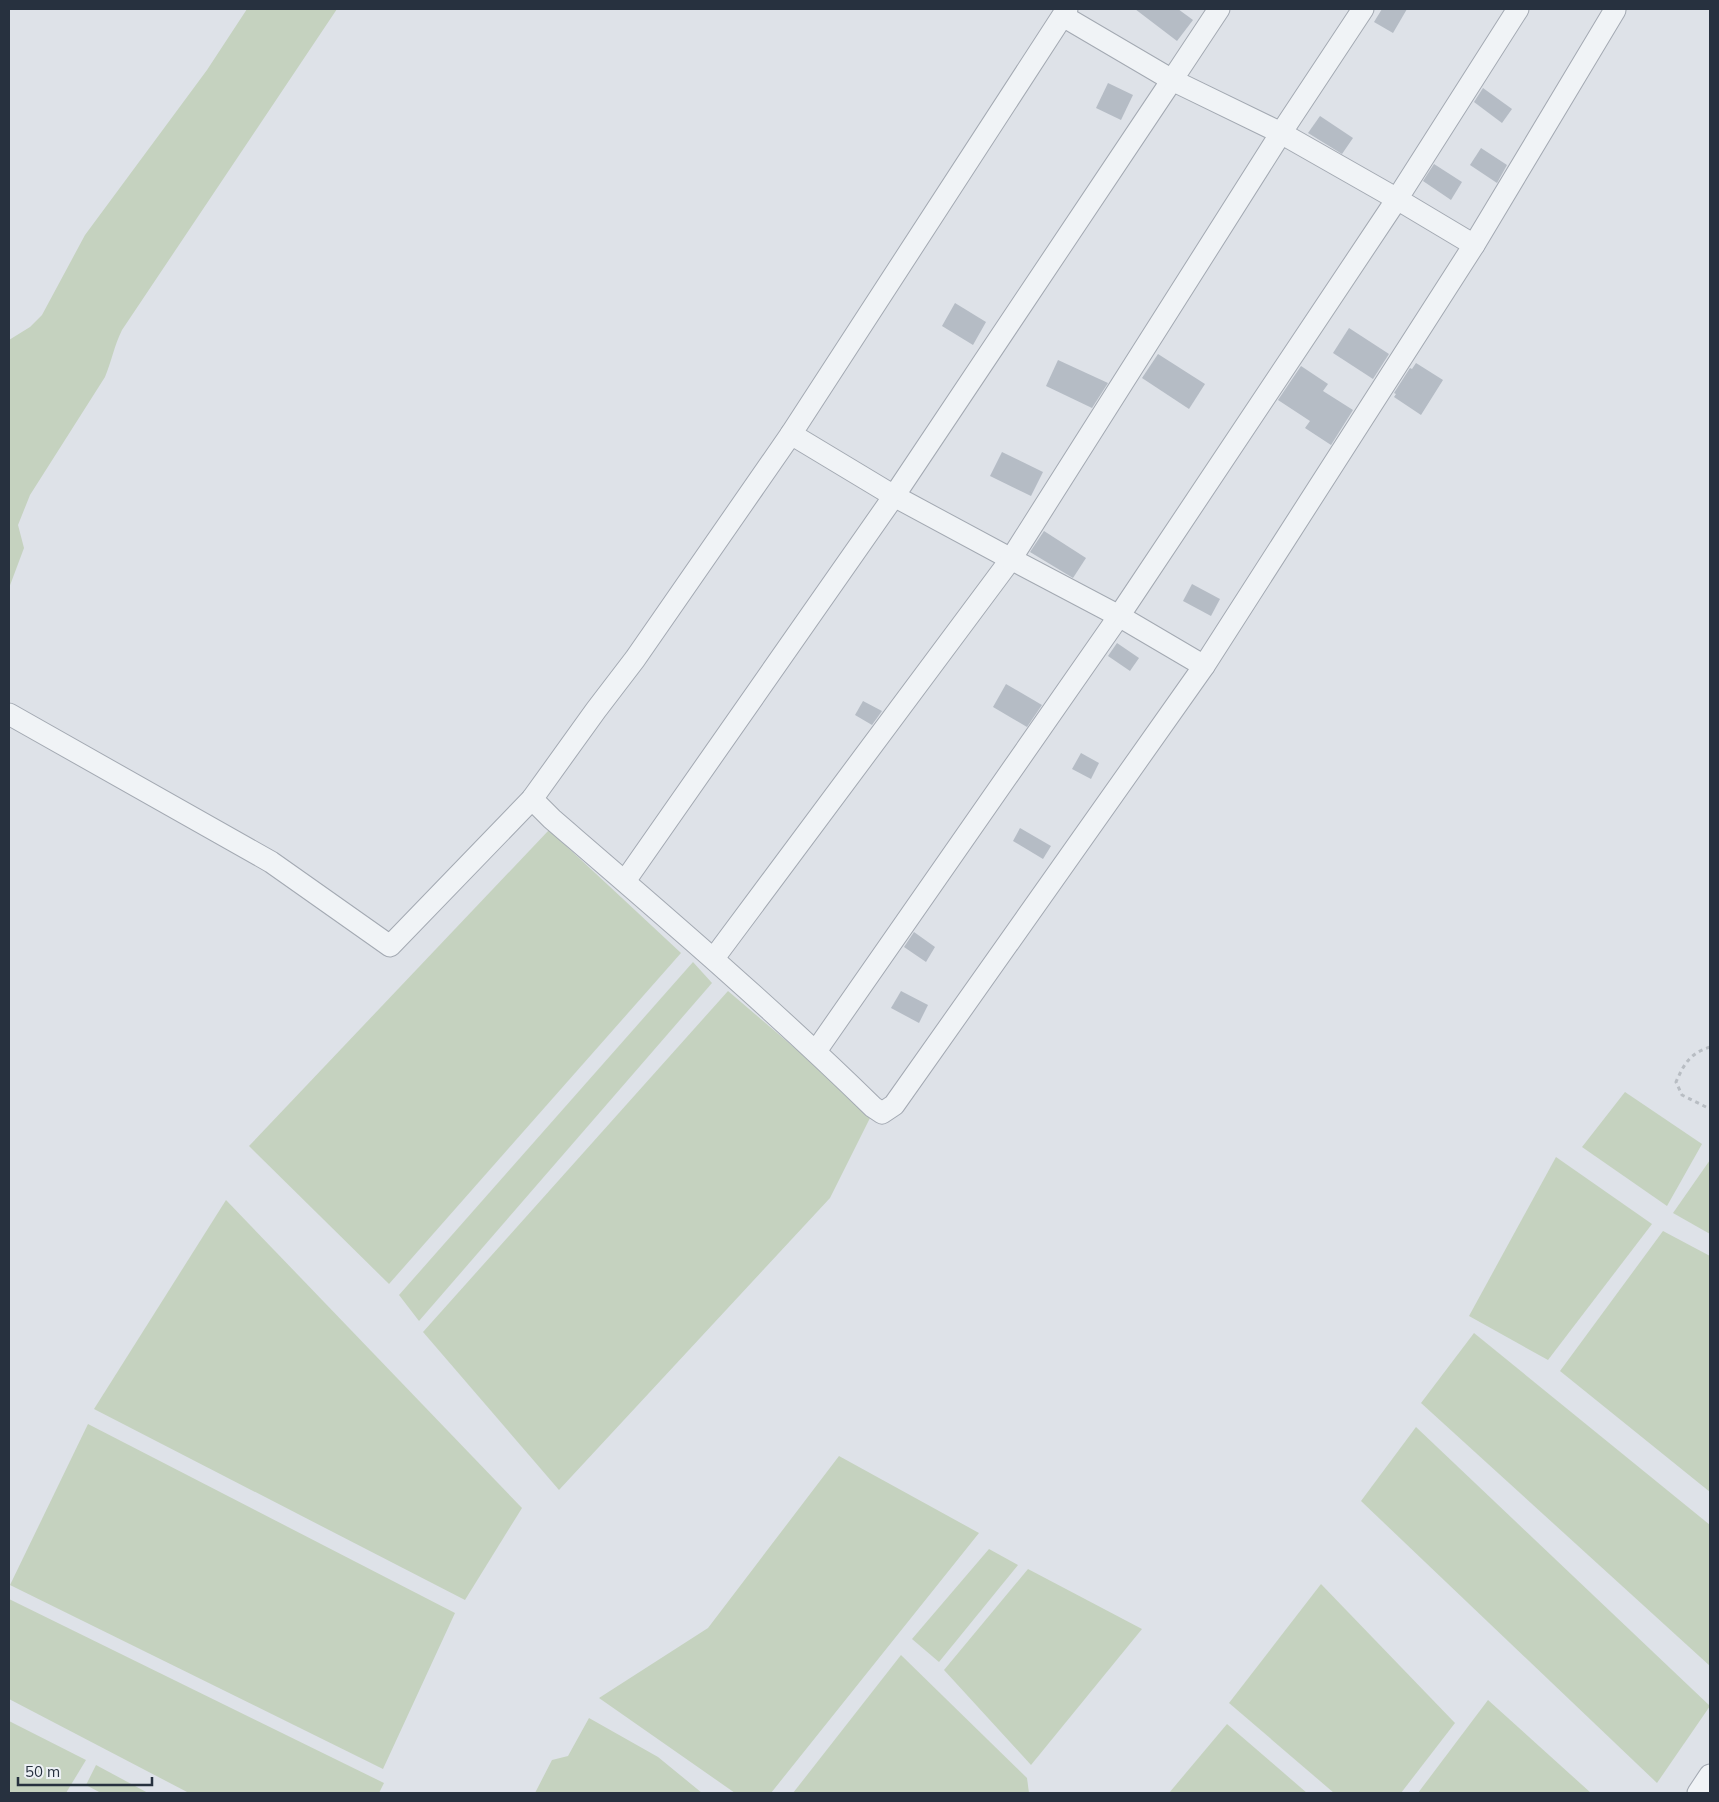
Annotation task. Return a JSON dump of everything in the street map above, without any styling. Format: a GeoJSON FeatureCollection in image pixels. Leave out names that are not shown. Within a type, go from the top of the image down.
{"type":"FeatureCollection","features":[{"type":"Feature","properties":{"kind":"street"},"geometry":{"type":"LineString","coordinates":[[625,882],[894,496],[1219,9]]}},
{"type":"Feature","properties":{"kind":"street"},"geometry":{"type":"LineString","coordinates":[[714,958],[1011,559],[1281,133],[1362,9]]}},
{"type":"Feature","properties":{"kind":"street"},"geometry":{"type":"LineString","coordinates":[[816,1051],[1119,616],[1397,199],[1518,9]]}},
{"type":"Feature","properties":{"kind":"street"},"geometry":{"type":"LineString","coordinates":[[532,799],[552,819],[714,958],[816,1051],[873,1107],[882,1113],[894,1105],[1204,666],[1474,244],[1615,10]]}},
{"type":"Feature","properties":{"kind":"street"},"geometry":{"type":"LineString","coordinates":[[9,714],[271,862],[390,946],[532,799],[635,659],[791,434],[1065,12],[1172,80],[1281,133],[1474,244]]}},
{"type":"Feature","properties":{"kind":"street"},"geometry":{"type":"LineString","coordinates":[[791,434],[894,496],[1119,616],[1204,666]]}},
{"type":"Feature","properties":{"kind":"street"},"geometry":{"type":"LineString","coordinates":[[1698,1793],[1710,1775]]}},
{"type":"Feature","properties":{"kind":"path"},"geometry":{"type":"LineString","coordinates":[[1710,1047],[1698,1051],[1684,1065],[1676,1082],[1682,1095],[1710,1109]]}},
{"type":"Feature","properties":{"kind":"green space"},"geometry":{"type":"Polygon","coordinates":[[[247,9],[337,9],[122,330],[105,377],[30,495],[18,525],[24,548],[9,588],[9,340],[30,327],[42,315],[85,235],[207,70],[247,9]]]}},
{"type":"Feature","properties":{"kind":"green space"},"geometry":{"type":"Polygon","coordinates":[[[549,830],[681,953],[389,1284],[249,1146],[549,830]]]}},
{"type":"Feature","properties":{"kind":"green space"},"geometry":{"type":"Polygon","coordinates":[[[693,962],[712,983],[419,1321],[399,1295],[693,962]]]}},
{"type":"Feature","properties":{"kind":"green space"},"geometry":{"type":"Polygon","coordinates":[[[728,991],[872,1114],[830,1198],[559,1490],[423,1332],[728,991]]]}},
{"type":"Feature","properties":{"kind":"green space"},"geometry":{"type":"Polygon","coordinates":[[[1625,1092],[1702,1144],[1667,1206],[1582,1147],[1625,1092]]]}},
{"type":"Feature","properties":{"kind":"green space"},"geometry":{"type":"Polygon","coordinates":[[[1556,1157],[1652,1224],[1548,1360],[1469,1316],[1556,1157]]]}},
{"type":"Feature","properties":{"kind":"green space"},"geometry":{"type":"Polygon","coordinates":[[[1710,1160],[1710,1234],[1673,1213],[1710,1160]]]}},
{"type":"Feature","properties":{"kind":"green space"},"geometry":{"type":"Polygon","coordinates":[[[226,1200],[522,1508],[465,1600],[94,1409],[226,1200]]]}},
{"type":"Feature","properties":{"kind":"green space"},"geometry":{"type":"Polygon","coordinates":[[[1663,1231],[1710,1256],[1710,1492],[1560,1371],[1663,1231]]]}},
{"type":"Feature","properties":{"kind":"green space"},"geometry":{"type":"Polygon","coordinates":[[[1474,1333],[1710,1525],[1710,1666],[1421,1403],[1474,1333]]]}},
{"type":"Feature","properties":{"kind":"green space"},"geometry":{"type":"Polygon","coordinates":[[[88,1424],[455,1613],[383,1769],[10,1585],[88,1424]]]}},
{"type":"Feature","properties":{"kind":"green space"},"geometry":{"type":"Polygon","coordinates":[[[1416,1427],[1710,1706],[1657,1783],[1361,1501],[1416,1427]]]}},
{"type":"Feature","properties":{"kind":"green space"},"geometry":{"type":"Polygon","coordinates":[[[839,1456],[979,1533],[771,1793],[735,1793],[599,1698],[708,1628],[839,1456]]]}},
{"type":"Feature","properties":{"kind":"green space"},"geometry":{"type":"Polygon","coordinates":[[[989,1549],[1018,1565],[939,1662],[912,1639],[989,1549]]]}},
{"type":"Feature","properties":{"kind":"green space"},"geometry":{"type":"Polygon","coordinates":[[[1028,1569],[1142,1629],[1031,1765],[944,1670],[1028,1569]]]}},
{"type":"Feature","properties":{"kind":"green space"},"geometry":{"type":"Polygon","coordinates":[[[1321,1584],[1455,1723],[1401,1793],[1334,1793],[1229,1703],[1321,1584]]]}},
{"type":"Feature","properties":{"kind":"green space"},"geometry":{"type":"Polygon","coordinates":[[[9,1599],[384,1783],[379,1793],[189,1793],[9,1699],[9,1599]]]}},
{"type":"Feature","properties":{"kind":"green space"},"geometry":{"type":"Polygon","coordinates":[[[901,1655],[1027,1778],[1029,1793],[793,1793],[901,1655]]]}},
{"type":"Feature","properties":{"kind":"green space"},"geometry":{"type":"Polygon","coordinates":[[[1488,1700],[1591,1793],[1418,1793],[1488,1700]]]}},
{"type":"Feature","properties":{"kind":"green space"},"geometry":{"type":"Polygon","coordinates":[[[589,1718],[658,1757],[702,1793],[535,1793],[552,1760],[568,1756],[589,1718]]]}},
{"type":"Feature","properties":{"kind":"green space"},"geometry":{"type":"Polygon","coordinates":[[[9,1721],[86,1760],[66,1793],[9,1793],[9,1721]]]}},
{"type":"Feature","properties":{"kind":"green space"},"geometry":{"type":"Polygon","coordinates":[[[1227,1724],[1307,1793],[1169,1793],[1227,1724]]]}},
{"type":"Feature","properties":{"kind":"green space"},"geometry":{"type":"Polygon","coordinates":[[[96,1765],[148,1793],[101,1793],[86,1785],[96,1765]]]}},
{"type":"Feature","properties":{"kind":"building"},"geometry":{"type":"Polygon","coordinates":[[[1135,9],[1178,9],[1193,20],[1177,41],[1135,9]]]}},
{"type":"Feature","properties":{"kind":"building"},"geometry":{"type":"Polygon","coordinates":[[[1382,9],[1407,9],[1393,33],[1374,22],[1382,9]]]}},
{"type":"Feature","properties":{"kind":"building"},"geometry":{"type":"Polygon","coordinates":[[[1108,83],[1133,95],[1121,120],[1096,108],[1108,83]]]}},
{"type":"Feature","properties":{"kind":"building"},"geometry":{"type":"Polygon","coordinates":[[[1483,88],[1512,109],[1502,123],[1474,102],[1483,88]]]}},
{"type":"Feature","properties":{"kind":"building"},"geometry":{"type":"Polygon","coordinates":[[[1320,116],[1353,138],[1342,154],[1308,133],[1320,116]]]}},
{"type":"Feature","properties":{"kind":"building"},"geometry":{"type":"Polygon","coordinates":[[[1481,148],[1507,165],[1497,183],[1470,165],[1481,148]]]}},
{"type":"Feature","properties":{"kind":"building"},"geometry":{"type":"Polygon","coordinates":[[[1434,164],[1462,182],[1451,200],[1423,181],[1434,164]]]}},
{"type":"Feature","properties":{"kind":"building"},"geometry":{"type":"Polygon","coordinates":[[[955,303],[986,322],[973,345],[942,326],[955,303]]]}},
{"type":"Feature","properties":{"kind":"building"},"geometry":{"type":"Polygon","coordinates":[[[1349,328],[1389,354],[1373,379],[1333,353],[1349,328]]]}},
{"type":"Feature","properties":{"kind":"building"},"geometry":{"type":"Polygon","coordinates":[[[1158,354],[1205,384],[1189,409],[1142,378],[1158,354]]]}},
{"type":"Feature","properties":{"kind":"building"},"geometry":{"type":"Polygon","coordinates":[[[1058,360],[1108,383],[1092,408],[1046,386],[1058,360]]]}},
{"type":"Feature","properties":{"kind":"building"},"geometry":{"type":"Polygon","coordinates":[[[1416,363],[1443,380],[1421,415],[1394,397],[1396,394],[1394,393],[1410,368],[1412,369],[1416,363]]]}},
{"type":"Feature","properties":{"kind":"building"},"geometry":{"type":"Polygon","coordinates":[[[1301,366],[1328,384],[1323,391],[1353,410],[1331,445],[1305,428],[1310,421],[1278,400],[1301,366]]]}},
{"type":"Feature","properties":{"kind":"building"},"geometry":{"type":"Polygon","coordinates":[[[1002,452],[1043,472],[1031,496],[990,476],[1002,452]]]}},
{"type":"Feature","properties":{"kind":"building"},"geometry":{"type":"Polygon","coordinates":[[[1044,531],[1086,558],[1073,578],[1030,552],[1044,531]]]}},
{"type":"Feature","properties":{"kind":"building"},"geometry":{"type":"Polygon","coordinates":[[[1192,584],[1220,599],[1211,616],[1183,601],[1192,584]]]}},
{"type":"Feature","properties":{"kind":"building"},"geometry":{"type":"Polygon","coordinates":[[[1117,643],[1139,658],[1130,671],[1108,656],[1117,643]]]}},
{"type":"Feature","properties":{"kind":"building"},"geometry":{"type":"Polygon","coordinates":[[[1006,684],[1042,705],[1027,727],[993,707],[1006,684]]]}},
{"type":"Feature","properties":{"kind":"building"},"geometry":{"type":"Polygon","coordinates":[[[863,701],[882,711],[872,725],[855,715],[863,701]]]}},
{"type":"Feature","properties":{"kind":"building"},"geometry":{"type":"Polygon","coordinates":[[[1081,753],[1099,763],[1091,779],[1072,769],[1081,753]]]}},
{"type":"Feature","properties":{"kind":"building"},"geometry":{"type":"Polygon","coordinates":[[[1020,828],[1051,846],[1043,859],[1013,841],[1020,828]]]}},
{"type":"Feature","properties":{"kind":"building"},"geometry":{"type":"Polygon","coordinates":[[[914,932],[935,947],[926,962],[904,947],[914,932]]]}},
{"type":"Feature","properties":{"kind":"building"},"geometry":{"type":"Polygon","coordinates":[[[901,991],[928,1005],[919,1023],[891,1008],[901,991]]]}}]}
